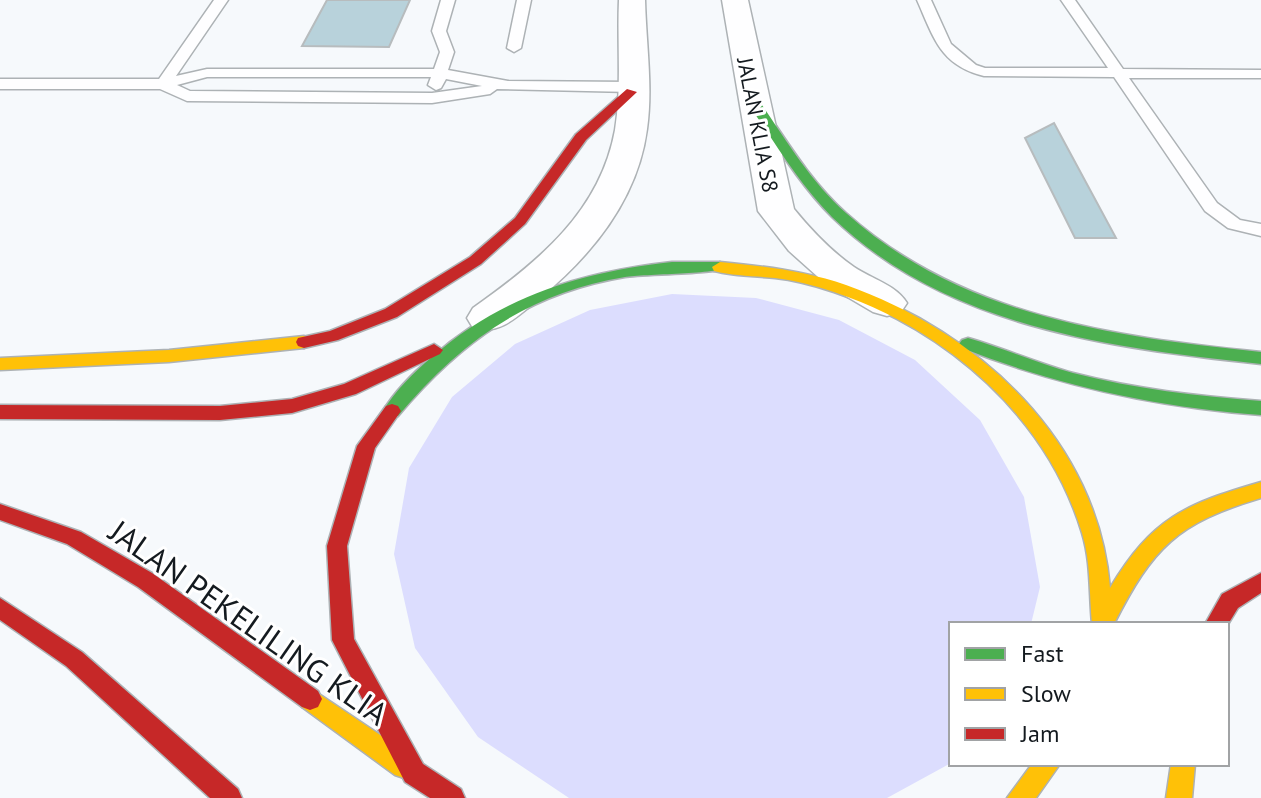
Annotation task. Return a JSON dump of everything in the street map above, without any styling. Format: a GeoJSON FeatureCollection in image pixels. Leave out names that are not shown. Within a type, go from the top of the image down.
{"type":"FeatureCollection","features":[{"type":"Feature","properties":{"kind":"street"},"geometry":{"type":"LineString","coordinates":[[466,334],[533,285],[569,253],[602,208],[625,164],[632,128],[632,0]]}},
{"type":"Feature","properties":{"kind":"street","name":"JALAN KLIA S8"},"geometry":{"type":"LineString","coordinates":[[735,0],[776,211],[802,243],[841,276],[919,322]]}},
{"type":"Feature","properties":{"kind":"street"},"geometry":{"type":"LineString","coordinates":[[0,364],[264,347],[313,341],[362,325],[411,303],[453,277],[491,247],[521,220],[580,137],[631,90]]}},
{"type":"Feature","properties":{"kind":"street"},"geometry":{"type":"LineString","coordinates":[[755,105],[822,196],[852,227],[887,254],[926,277],[982,301],[1048,322],[1188,352],[1261,358]]}},
{"type":"Feature","properties":{"kind":"street","name":"JALAN PEKELILING KLIA"},"geometry":{"type":"LineString","coordinates":[[0,412],[220,413],[292,406],[350,389],[466,334],[537,296],[588,278],[671,265],[755,268],[839,287],[919,322],[969,358],[1022,405],[1059,455],[1092,534],[1103,622]]}},
{"type":"Feature","properties":{"kind":"street"},"geometry":{"type":"LineString","coordinates":[[919,322],[1031,368],[1109,391],[1191,404],[1261,408]]}},
{"type":"Feature","properties":{"kind":"street","name":"JALAN PEKELILING KLIA"},"geometry":{"type":"LineString","coordinates":[[438,798],[414,773],[343,640],[337,546],[366,446],[413,383],[466,334]]}},
{"type":"Feature","properties":{"kind":"street"},"geometry":{"type":"LineString","coordinates":[[1104,622],[1143,552],[1182,519],[1217,501],[1261,490]]}},
{"type":"Feature","properties":{"kind":"street","name":"JALAN PEKELILING KLIA"},"geometry":{"type":"LineString","coordinates":[[0,512],[74,538],[145,580],[452,798]]}},
{"type":"Feature","properties":{"kind":"street"},"geometry":{"type":"LineString","coordinates":[[1217,622],[1230,601],[1261,582]]}},
{"type":"Feature","properties":{"kind":"street"},"geometry":{"type":"LineString","coordinates":[[0,608],[74,659],[229,798]]}},
{"type":"Feature","properties":{"kind":"street"},"geometry":{"type":"LineString","coordinates":[[1020,798],[1046,766]]}},
{"type":"Feature","properties":{"kind":"street"},"geometry":{"type":"LineString","coordinates":[[1179,798],[1183,766]]}},
{"type":"Feature","properties":{"kind":"lane"},"geometry":{"type":"LineString","coordinates":[[163,84],[221,0]]}},
{"type":"Feature","properties":{"kind":"lane"},"geometry":{"type":"LineString","coordinates":[[432,98],[447,52],[439,31],[448,0]]}},
{"type":"Feature","properties":{"kind":"lane"},"geometry":{"type":"LineString","coordinates":[[514,48],[524,0]]}},
{"type":"Feature","properties":{"kind":"lane"},"geometry":{"type":"LineString","coordinates":[[924,0],[949,54],[968,68],[999,73],[1261,74]]}},
{"type":"Feature","properties":{"kind":"lane"},"geometry":{"type":"LineString","coordinates":[[1068,0],[1211,207],[1234,224],[1261,230]]}},
{"type":"Feature","properties":{"kind":"lane"},"geometry":{"type":"LineString","coordinates":[[0,84],[163,84],[207,73],[439,73],[508,86],[631,90]]}},
{"type":"Feature","properties":{"kind":"lane"},"geometry":{"type":"LineString","coordinates":[[163,84],[187,96],[432,98],[508,86]]}},
{"type":"Feature","properties":{"kind":"shaded area"},"geometry":{"type":"Polygon","coordinates":[[[672,294],[756,298],[839,320],[915,360],[980,420],[1024,497],[1040,587],[1031,622],[949,622],[949,764],[887,798],[569,798],[478,737],[415,648],[394,554],[409,468],[452,397],[515,344],[590,310],[672,294]]]}},
{"type":"Feature","properties":{"kind":"building"},"geometry":{"type":"Polygon","coordinates":[[[327,0],[410,0],[389,47],[302,46],[327,0]]]}},
{"type":"Feature","properties":{"kind":"building"},"geometry":{"type":"Polygon","coordinates":[[[1054,123],[1116,238],[1075,238],[1025,138],[1054,123]]]}},
{"type":"Feature","properties":{"kind":"traffic: fast"},"geometry":{"type":"LineString","coordinates":[[755,105],[805,177],[840,216],[883,252],[932,281],[983,304],[1037,322],[1150,345],[1261,358]]}},
{"type":"Feature","properties":{"kind":"traffic: fast"},"geometry":{"type":"LineString","coordinates":[[392,411],[424,374],[459,343],[497,317],[537,297],[580,282],[625,272],[672,267],[720,267]]}},
{"type":"Feature","properties":{"kind":"traffic: fast"},"geometry":{"type":"LineString","coordinates":[[968,344],[1040,370],[1112,388],[1186,401],[1261,408]]}},
{"type":"Feature","properties":{"kind":"traffic: slow"},"geometry":{"type":"LineString","coordinates":[[720,267],[780,273],[839,288],[895,311],[948,342],[996,380],[1037,425],[1069,476],[1095,544],[1103,622]]}},
{"type":"Feature","properties":{"kind":"traffic: slow"},"geometry":{"type":"LineString","coordinates":[[0,364],[169,356],[304,342]]}},
{"type":"Feature","properties":{"kind":"traffic: slow"},"geometry":{"type":"LineString","coordinates":[[1104,622],[1133,570],[1162,534],[1202,510],[1261,490]]}},
{"type":"Feature","properties":{"kind":"traffic: slow"},"geometry":{"type":"LineString","coordinates":[[310,699],[404,766]]}},
{"type":"Feature","properties":{"kind":"traffic: slow"},"geometry":{"type":"LineString","coordinates":[[1020,798],[1046,766]]}},
{"type":"Feature","properties":{"kind":"traffic: slow"},"geometry":{"type":"LineString","coordinates":[[1179,798],[1183,766]]}},
{"type":"Feature","properties":{"kind":"traffic: jam"},"geometry":{"type":"LineString","coordinates":[[304,342],[332,336],[391,313],[476,260],[520,221],[581,137],[631,92]]}},
{"type":"Feature","properties":{"kind":"traffic: jam"},"geometry":{"type":"LineString","coordinates":[[0,412],[220,413],[292,406],[350,389],[434,350]]}},
{"type":"Feature","properties":{"kind":"traffic: jam"},"geometry":{"type":"LineString","coordinates":[[392,411],[366,446],[337,546],[343,640],[414,773],[452,798]]}},
{"type":"Feature","properties":{"kind":"traffic: jam"},"geometry":{"type":"LineString","coordinates":[[0,512],[74,538],[145,580],[310,699]]}},
{"type":"Feature","properties":{"kind":"traffic: jam"},"geometry":{"type":"LineString","coordinates":[[1217,622],[1230,601],[1261,582]]}},
{"type":"Feature","properties":{"kind":"traffic: jam"},"geometry":{"type":"LineString","coordinates":[[0,608],[74,659],[229,798]]}}]}
